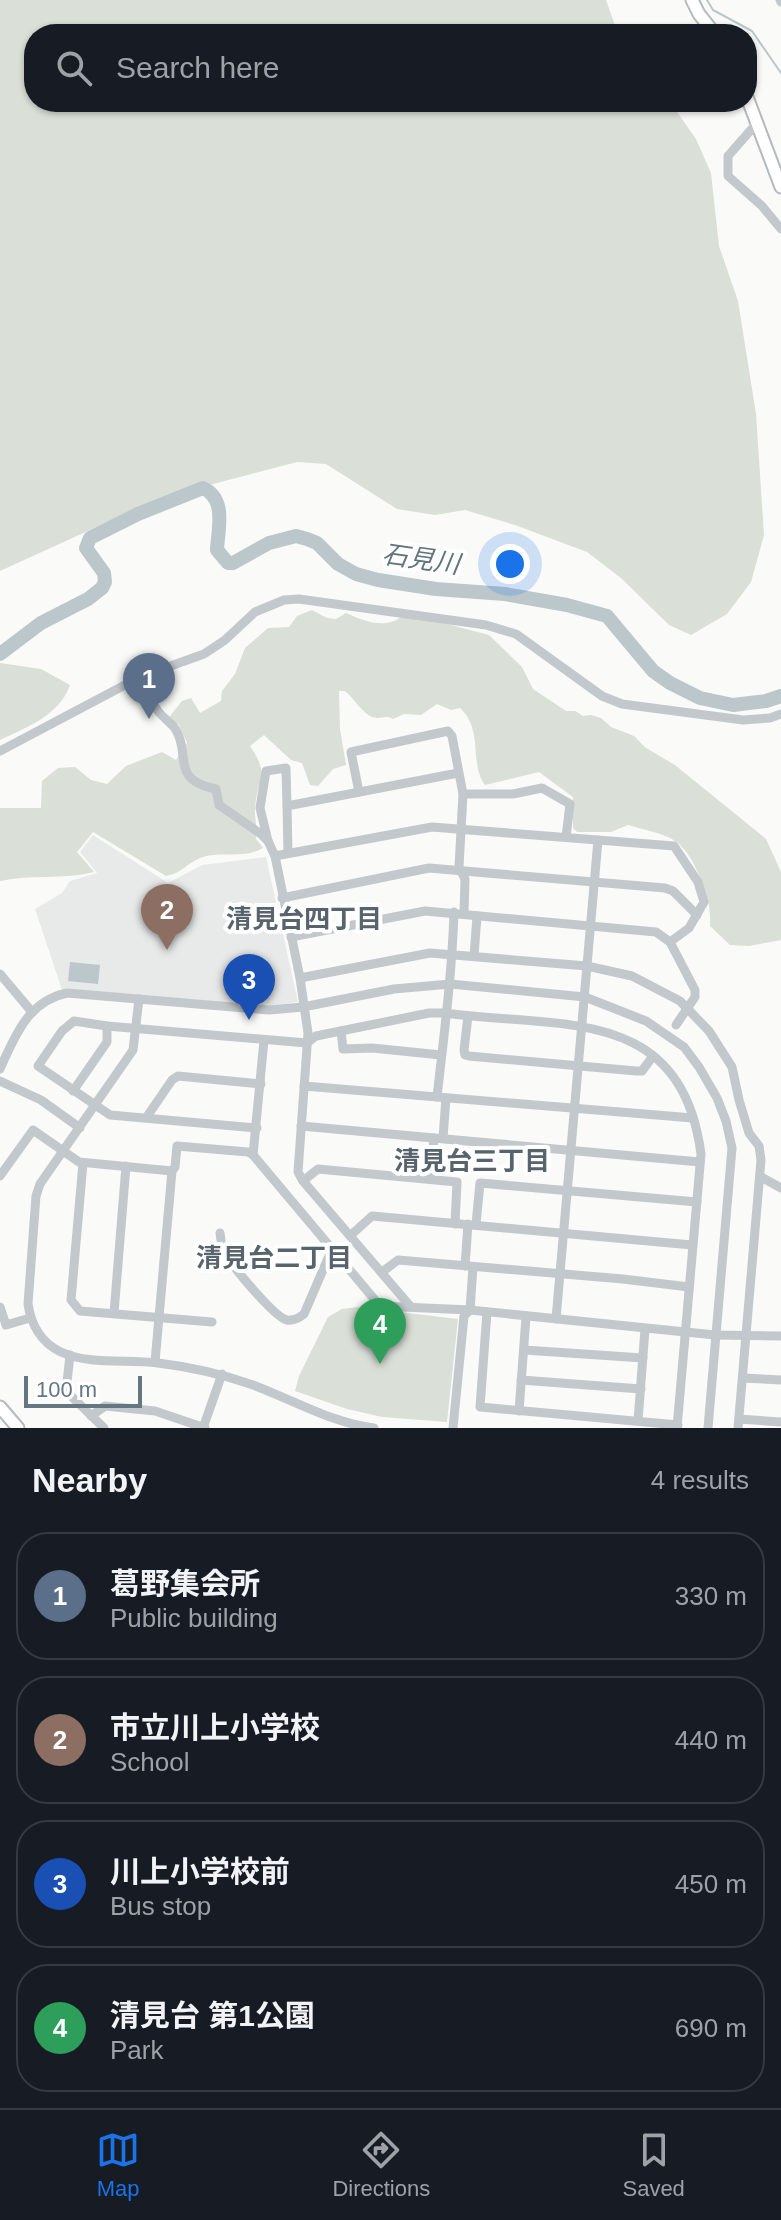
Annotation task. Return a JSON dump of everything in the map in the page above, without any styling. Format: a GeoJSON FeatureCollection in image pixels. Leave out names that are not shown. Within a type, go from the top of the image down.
{"type":"FeatureCollection","features":[{"type":"Feature","properties":{"kind":"main road"},"geometry":{"type":"LineString","coordinates":[[692,0],[707,24]]}},
{"type":"Feature","properties":{"kind":"main road"},"geometry":{"type":"LineString","coordinates":[[753,112],[781,187]]}},
{"type":"Feature","properties":{"kind":"main road"},"geometry":{"type":"LineString","coordinates":[[1,1412],[18,1428]]}},
{"type":"Feature","properties":{"kind":"street"},"geometry":{"type":"LineString","coordinates":[[757,123],[728,156],[728,176],[762,206],[781,229]]}},
{"type":"Feature","properties":{"kind":"street"},"geometry":{"type":"LineString","coordinates":[[0,751],[140,677],[204,654],[225,640],[255,612],[284,600],[299,599],[486,625],[516,634],[602,696],[622,704],[743,720],[781,714]]}},
{"type":"Feature","properties":{"kind":"street"},"geometry":{"type":"LineString","coordinates":[[140,677],[152,704],[174,727],[187,773],[198,783],[216,789],[219,805],[268,841]]}},
{"type":"Feature","properties":{"kind":"street"},"geometry":{"type":"LineString","coordinates":[[359,792],[351,752],[448,731],[452,736],[463,794],[459,867],[465,879],[445,1013],[438,1138],[430,1178]]}},
{"type":"Feature","properties":{"kind":"street"},"geometry":{"type":"LineString","coordinates":[[288,853],[286,768],[266,771],[260,808],[275,856],[300,978],[307,1043],[298,1172],[410,1306]]}},
{"type":"Feature","properties":{"kind":"street"},"geometry":{"type":"LineString","coordinates":[[287,806],[458,773]]}},
{"type":"Feature","properties":{"kind":"street"},"geometry":{"type":"LineString","coordinates":[[463,794],[513,794],[542,788],[570,804],[566,837]]}},
{"type":"Feature","properties":{"kind":"street"},"geometry":{"type":"LineString","coordinates":[[275,856],[432,827],[674,846],[702,891],[704,902],[689,928],[670,942]]}},
{"type":"Feature","properties":{"kind":"street"},"geometry":{"type":"LineString","coordinates":[[556,1319],[598,840]]}},
{"type":"Feature","properties":{"kind":"street"},"geometry":{"type":"LineString","coordinates":[[282,898],[429,868],[665,888],[673,891],[697,915]]}},
{"type":"Feature","properties":{"kind":"street"},"geometry":{"type":"LineString","coordinates":[[291,937],[425,911],[656,932],[670,942],[695,990],[695,997],[676,1025]]}},
{"type":"Feature","properties":{"kind":"street"},"geometry":{"type":"LineString","coordinates":[[474,956],[477,916]]}},
{"type":"Feature","properties":{"kind":"street"},"geometry":{"type":"LineString","coordinates":[[300,978],[430,953],[474,956],[611,970],[644,981],[688,1007],[709,1031],[732,1067],[749,1133],[759,1146],[761,1177],[738,1423],[781,1422]]}},
{"type":"Feature","properties":{"kind":"street"},"geometry":{"type":"LineString","coordinates":[[0,974],[32,1012]]}},
{"type":"Feature","properties":{"kind":"street"},"geometry":{"type":"LineString","coordinates":[[0,1069],[22,1023],[52,998],[67,993],[269,1010],[303,1007],[394,989],[450,984],[585,997],[646,1021],[684,1047],[699,1067],[726,1121],[732,1156],[708,1428]]}},
{"type":"Feature","properties":{"kind":"street"},"geometry":{"type":"LineString","coordinates":[[139,999],[133,1050],[40,1184],[36,1196],[28,1289],[30,1318],[51,1346],[70,1355],[155,1362],[222,1374],[348,1426],[372,1428]]}},
{"type":"Feature","properties":{"kind":"street"},"geometry":{"type":"LineString","coordinates":[[257,1128],[110,1115],[38,1066],[62,1031],[74,1021],[307,1043],[316,1036],[429,1013],[609,1031],[653,1056],[672,1075],[683,1092],[697,1129],[700,1162],[678,1426],[480,1407],[487,1312]]}},
{"type":"Feature","properties":{"kind":"street"},"geometry":{"type":"LineString","coordinates":[[468,1016],[465,1055],[642,1071],[653,1056]]}},
{"type":"Feature","properties":{"kind":"street"},"geometry":{"type":"LineString","coordinates":[[73,1091],[107,1042],[107,1026]]}},
{"type":"Feature","properties":{"kind":"street"},"geometry":{"type":"LineString","coordinates":[[341,1031],[343,1049],[372,1048],[441,1055]]}},
{"type":"Feature","properties":{"kind":"street"},"geometry":{"type":"LineString","coordinates":[[253,1155],[264,1040]]}},
{"type":"Feature","properties":{"kind":"street"},"geometry":{"type":"LineString","coordinates":[[146,1118],[178,1076],[261,1084]]}},
{"type":"Feature","properties":{"kind":"street"},"geometry":{"type":"LineString","coordinates":[[0,1081],[41,1100],[80,1128]]}},
{"type":"Feature","properties":{"kind":"street"},"geometry":{"type":"LineString","coordinates":[[304,1086],[693,1118]]}},
{"type":"Feature","properties":{"kind":"street"},"geometry":{"type":"LineString","coordinates":[[301,1126],[700,1162]]}},
{"type":"Feature","properties":{"kind":"street"},"geometry":{"type":"LineString","coordinates":[[0,1176],[33,1130],[83,1163],[172,1171]]}},
{"type":"Feature","properties":{"kind":"street"},"geometry":{"type":"LineString","coordinates":[[155,1362],[172,1171],[177,1146],[253,1155],[380,1306],[470,1310],[715,1335],[746,1333],[781,1336]]}},
{"type":"Feature","properties":{"kind":"street"},"geometry":{"type":"LineString","coordinates":[[83,1163],[71,1300],[80,1311],[212,1322]]}},
{"type":"Feature","properties":{"kind":"street"},"geometry":{"type":"LineString","coordinates":[[114,1313],[126,1166]]}},
{"type":"Feature","properties":{"kind":"street"},"geometry":{"type":"LineString","coordinates":[[303,1181],[318,1169],[457,1182],[455,1224]]}},
{"type":"Feature","properties":{"kind":"street"},"geometry":{"type":"LineString","coordinates":[[761,1177],[781,1188]]}},
{"type":"Feature","properties":{"kind":"street"},"geometry":{"type":"LineString","coordinates":[[453,1428],[464,1316],[470,1310],[472,1224],[480,1183],[697,1202]]}},
{"type":"Feature","properties":{"kind":"street"},"geometry":{"type":"LineString","coordinates":[[351,1235],[372,1216],[692,1245]]}},
{"type":"Feature","properties":{"kind":"street"},"geometry":{"type":"LineString","coordinates":[[220,1233],[224,1252],[231,1262],[275,1313],[288,1320],[296,1320],[304,1314],[332,1249]]}},
{"type":"Feature","properties":{"kind":"street"},"geometry":{"type":"LineString","coordinates":[[382,1272],[398,1260],[689,1287]]}},
{"type":"Feature","properties":{"kind":"street"},"geometry":{"type":"LineString","coordinates":[[0,1307],[6,1325],[30,1318]]}},
{"type":"Feature","properties":{"kind":"street"},"geometry":{"type":"LineString","coordinates":[[519,1411],[526,1317]]}},
{"type":"Feature","properties":{"kind":"street"},"geometry":{"type":"LineString","coordinates":[[638,1421],[645,1329]]}},
{"type":"Feature","properties":{"kind":"street"},"geometry":{"type":"LineString","coordinates":[[524,1350],[643,1358]]}},
{"type":"Feature","properties":{"kind":"street"},"geometry":{"type":"LineString","coordinates":[[70,1355],[66,1391],[104,1428]]}},
{"type":"Feature","properties":{"kind":"street"},"geometry":{"type":"LineString","coordinates":[[91,1416],[105,1406],[155,1411],[204,1428],[222,1374]]}},
{"type":"Feature","properties":{"kind":"street"},"geometry":{"type":"LineString","coordinates":[[743,1378],[781,1380]]}},
{"type":"Feature","properties":{"kind":"street"},"geometry":{"type":"LineString","coordinates":[[521,1380],[641,1389]]}},
{"type":"Feature","properties":{"kind":"shaded area"},"geometry":{"type":"Polygon","coordinates":[[[0,0],[606,0],[614,24],[24,24],[24,112],[677,112],[696,139],[711,173],[719,246],[738,301],[756,414],[764,535],[751,582],[727,614],[691,635],[669,625],[621,578],[587,552],[465,510],[435,515],[397,509],[326,464],[297,462],[160,498],[0,571],[0,0]]]}},
{"type":"Feature","properties":{"kind":"shaded area"},"geometry":{"type":"Polygon","coordinates":[[[312,610],[327,618],[336,619],[346,613],[382,623],[402,616],[420,617],[489,635],[522,667],[533,689],[566,711],[601,718],[611,727],[634,736],[766,839],[781,872],[781,940],[749,946],[730,945],[710,926],[708,901],[700,877],[687,853],[673,840],[628,825],[611,832],[577,832],[573,828],[573,797],[539,772],[485,785],[480,777],[472,726],[460,708],[451,710],[437,704],[421,715],[375,718],[345,691],[339,691],[340,729],[346,765],[333,769],[318,786],[310,785],[302,763],[291,760],[264,735],[250,746],[261,770],[255,811],[256,839],[263,848],[248,854],[200,858],[166,876],[93,832],[77,852],[94,872],[0,881],[0,808],[41,808],[42,781],[58,768],[75,767],[91,780],[107,784],[126,766],[162,752],[176,760],[187,743],[179,725],[171,721],[170,716],[182,701],[191,698],[200,713],[221,701],[222,691],[235,674],[245,648],[268,628],[289,627],[297,616],[312,610]]]}},
{"type":"Feature","properties":{"kind":"shaded area"},"geometry":{"type":"Polygon","coordinates":[[[0,663],[41,669],[70,685],[50,713],[0,740],[0,663]]]}},
{"type":"Feature","properties":{"kind":"shaded area"},"geometry":{"type":"Polygon","coordinates":[[[93,835],[168,883],[202,865],[266,857],[298,1002],[271,1006],[62,990],[35,909],[62,893],[70,881],[97,873],[80,852],[93,835]]]}},
{"type":"Feature","properties":{"kind":"shaded area"},"geometry":{"type":"Polygon","coordinates":[[[70,962],[100,965],[98,984],[68,981],[70,962]]]}},
{"type":"Feature","properties":{"kind":"shaded area"},"geometry":{"type":"Polygon","coordinates":[[[358,1307],[458,1319],[447,1422],[382,1417],[295,1391],[299,1376],[328,1317],[342,1309],[358,1307]]]}},
{"type":"Feature","properties":{"kind":"waterway"},"geometry":{"type":"LineString","coordinates":[[707,0],[713,10],[739,24]]}},
{"type":"Feature","properties":{"kind":"waterway"},"geometry":{"type":"LineString","coordinates":[[757,38],[781,73]]}},
{"type":"Feature","properties":{"kind":"waterway","name":"石見川"},"geometry":{"type":"LineString","coordinates":[[0,654],[41,623],[88,599],[102,588],[104,573],[86,548],[90,538],[138,514],[203,488],[211,493],[218,507],[217,550],[228,563],[269,543],[296,536],[317,543],[338,564],[356,574],[378,580],[436,589],[505,594],[607,616],[653,671],[700,698],[733,705],[781,696]]}},
{"type":"Feature","properties":{"kind":"place","name":"葛野集会所"},"geometry":{"type":"Point","coordinates":[149,719]}},
{"type":"Feature","properties":{"kind":"place","name":"市立川上小学校"},"geometry":{"type":"Point","coordinates":[167,950]}},
{"type":"Feature","properties":{"kind":"place","name":"川上小学校前"},"geometry":{"type":"Point","coordinates":[249,1020]}},
{"type":"Feature","properties":{"kind":"place","name":"清見台 第1公園"},"geometry":{"type":"Point","coordinates":[380,1364]}},
{"type":"Feature","properties":{"kind":"district","name":"清見台四丁目"},"geometry":{"type":"Point","coordinates":[304,919]}},
{"type":"Feature","properties":{"kind":"district","name":"清見台三丁目"},"geometry":{"type":"Point","coordinates":[472,1161]}},
{"type":"Feature","properties":{"kind":"district","name":"清見台二丁目"},"geometry":{"type":"Point","coordinates":[274,1258]}}]}
